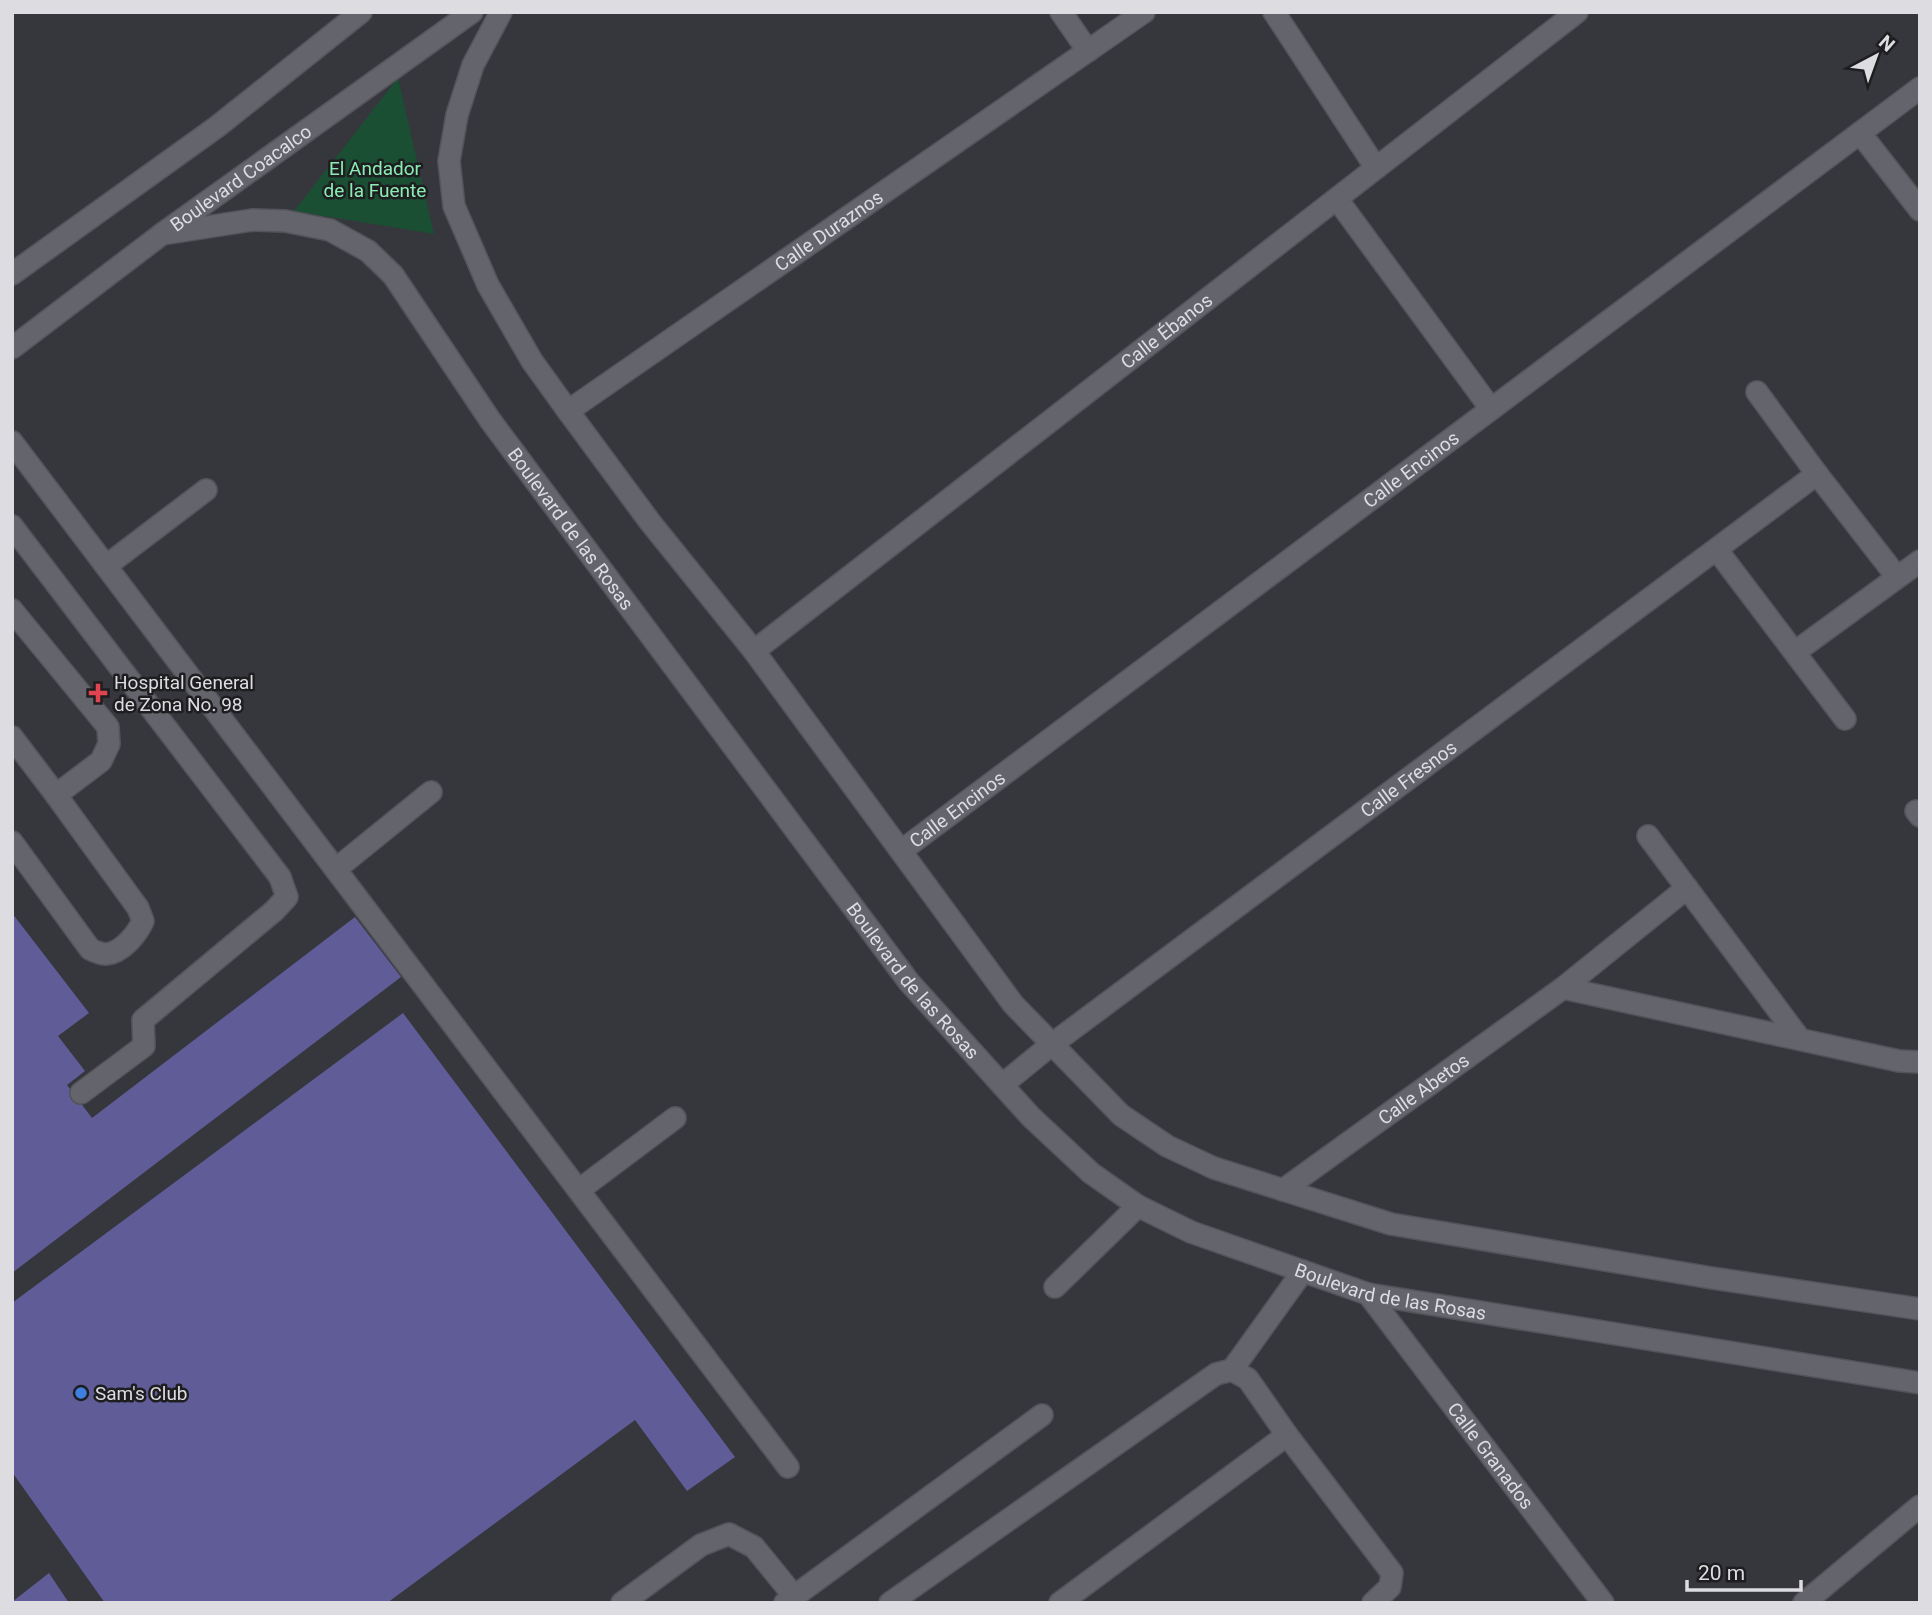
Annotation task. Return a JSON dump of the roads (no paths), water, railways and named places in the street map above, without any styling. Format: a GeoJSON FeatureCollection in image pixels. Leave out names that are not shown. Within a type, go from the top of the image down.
{"type":"FeatureCollection","features":[{"type":"Feature","properties":{"kind":"street"},"geometry":{"type":"LineString","coordinates":[[13,271],[218,126],[361,12]]}},
{"type":"Feature","properties":{"kind":"street","name":"Boulevard Coacalco"},"geometry":{"type":"LineString","coordinates":[[12,348],[162,234],[472,12]]}},
{"type":"Feature","properties":{"kind":"street"},"geometry":{"type":"LineString","coordinates":[[501,12],[473,65],[457,116],[449,161],[454,206],[488,285],[532,361],[568,411],[650,522],[754,651],[1013,1004],[1121,1115],[1167,1146],[1214,1168],[1391,1224],[1712,1278],[1920,1309]]}},
{"type":"Feature","properties":{"kind":"street"},"geometry":{"type":"LineString","coordinates":[[1061,12],[1088,51]]}},
{"type":"Feature","properties":{"kind":"street","name":"Calle Duraznos"},"geometry":{"type":"LineString","coordinates":[[568,411],[1144,12]]}},
{"type":"Feature","properties":{"kind":"street"},"geometry":{"type":"LineString","coordinates":[[1275,12],[1376,168]]}},
{"type":"Feature","properties":{"kind":"street","name":"Calle Ébanos"},"geometry":{"type":"LineString","coordinates":[[754,651],[1577,12]]}},
{"type":"Feature","properties":{"kind":"street","name":"Calle Encinos"},"geometry":{"type":"LineString","coordinates":[[901,851],[1920,88]]}},
{"type":"Feature","properties":{"kind":"street"},"geometry":{"type":"LineString","coordinates":[[1860,133],[1920,210]]}},
{"type":"Feature","properties":{"kind":"street"},"geometry":{"type":"LineString","coordinates":[[1337,199],[1491,409]]}},
{"type":"Feature","properties":{"kind":"street","name":"Boulevard de las Rosas"},"geometry":{"type":"LineString","coordinates":[[162,234],[252,220],[285,221],[330,230],[368,251],[393,275],[489,420],[900,971],[1031,1117],[1091,1173],[1138,1206],[1191,1232],[1368,1294],[1920,1383]]}},
{"type":"Feature","properties":{"kind":"street"},"geometry":{"type":"LineString","coordinates":[[1757,392],[1897,577]]}},
{"type":"Feature","properties":{"kind":"street"},"geometry":{"type":"LineString","coordinates":[[12,442],[788,1467]]}},
{"type":"Feature","properties":{"kind":"street","name":"Calle Fresnos"},"geometry":{"type":"LineString","coordinates":[[1002,1084],[1817,474]]}},
{"type":"Feature","properties":{"kind":"street"},"geometry":{"type":"LineString","coordinates":[[106,566],[206,490]]}},
{"type":"Feature","properties":{"kind":"street"},"geometry":{"type":"LineString","coordinates":[[12,526],[280,877],[287,897],[275,911],[143,1020],[144,1046],[81,1093]]}},
{"type":"Feature","properties":{"kind":"street"},"geometry":{"type":"LineString","coordinates":[[1717,550],[1846,719]]}},
{"type":"Feature","properties":{"kind":"street"},"geometry":{"type":"LineString","coordinates":[[1795,652],[1920,561]]}},
{"type":"Feature","properties":{"kind":"street"},"geometry":{"type":"LineString","coordinates":[[12,610],[108,727],[109,744],[101,761],[56,795]]}},
{"type":"Feature","properties":{"kind":"street"},"geometry":{"type":"LineString","coordinates":[[12,737],[138,908],[143,921],[137,934],[116,950],[105,954],[90,949],[12,842]]}},
{"type":"Feature","properties":{"kind":"street"},"geometry":{"type":"LineString","coordinates":[[336,869],[431,792]]}},
{"type":"Feature","properties":{"kind":"street"},"geometry":{"type":"LineString","coordinates":[[1648,836],[1799,1038]]}},
{"type":"Feature","properties":{"kind":"street","name":"Calle Abetos"},"geometry":{"type":"LineString","coordinates":[[1283,1190],[1563,988],[1687,888]]}},
{"type":"Feature","properties":{"kind":"street"},"geometry":{"type":"LineString","coordinates":[[1563,988],[1899,1061],[1920,1062]]}},
{"type":"Feature","properties":{"kind":"street"},"geometry":{"type":"LineString","coordinates":[[579,1190],[675,1118]]}},
{"type":"Feature","properties":{"kind":"street"},"geometry":{"type":"LineString","coordinates":[[1055,1287],[1138,1206]]}},
{"type":"Feature","properties":{"kind":"street"},"geometry":{"type":"LineString","coordinates":[[890,1603],[1216,1374],[1232,1370],[1303,1272]]}},
{"type":"Feature","properties":{"kind":"street","name":"Calle Granados"},"geometry":{"type":"LineString","coordinates":[[1368,1294],[1601,1601],[1621,1603]]}},
{"type":"Feature","properties":{"kind":"street"},"geometry":{"type":"LineString","coordinates":[[1232,1370],[1248,1379],[1287,1436],[1392,1573],[1390,1587],[1373,1603]]}},
{"type":"Feature","properties":{"kind":"street"},"geometry":{"type":"LineString","coordinates":[[621,1603],[701,1545],[729,1534],[754,1547],[789,1599],[1042,1415]]}},
{"type":"Feature","properties":{"kind":"street"},"geometry":{"type":"LineString","coordinates":[[1060,1603],[1287,1436]]}},
{"type":"Feature","properties":{"kind":"street"},"geometry":{"type":"LineString","coordinates":[[1804,1603],[1920,1506]]}},
{"type":"Feature","properties":{"kind":"place","name":"Hospital General de Zona No. 98"},"geometry":{"type":"Point","coordinates":[98,693]}},
{"type":"Feature","properties":{"kind":"place","name":"Sam's Club"},"geometry":{"type":"Point","coordinates":[81,1393]}},
{"type":"Feature","properties":{"kind":"park label","name":"El Andador de la Fuente"},"geometry":{"type":"Point","coordinates":[375,179]}}]}
